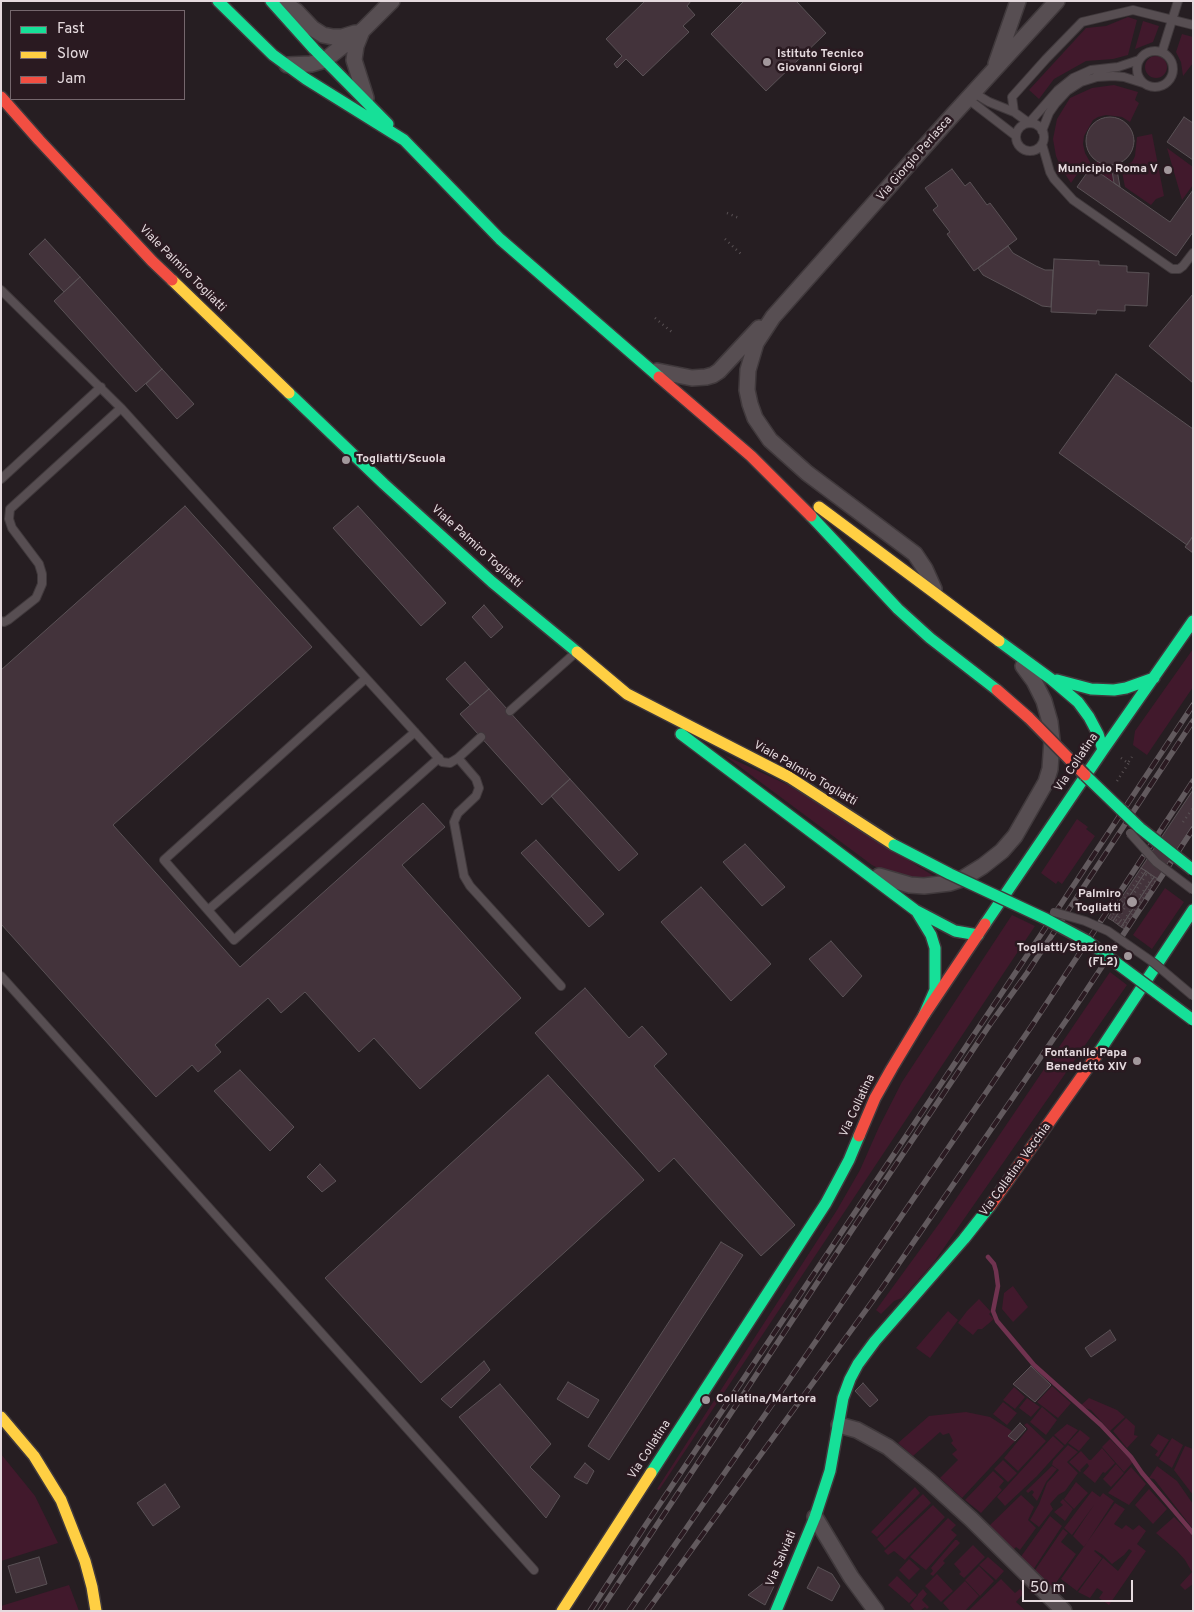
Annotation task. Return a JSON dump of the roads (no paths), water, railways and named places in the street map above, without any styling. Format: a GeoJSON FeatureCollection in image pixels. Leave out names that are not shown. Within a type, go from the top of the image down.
{"type":"FeatureCollection","features":[{"type":"Feature","properties":{"kind":"main road"},"geometry":{"type":"LineString","coordinates":[[218,1],[273,55],[286,65],[404,140]]}},
{"type":"Feature","properties":{"kind":"main road"},"geometry":{"type":"LineString","coordinates":[[271,1],[325,60],[500,238],[751,456],[1051,678],[1078,702],[1089,717],[1098,734],[1103,750]]}},
{"type":"Feature","properties":{"kind":"main road","name":"Viale Palmiro Togliatti"},"geometry":{"type":"LineString","coordinates":[[1,97],[152,260],[392,490],[492,582],[627,694],[789,777],[894,845],[950,874],[1018,905],[1097,948],[1193,1020]]}},
{"type":"Feature","properties":{"kind":"main road"},"geometry":{"type":"LineString","coordinates":[[751,456],[831,537],[898,609],[930,638],[997,690],[1145,832],[1193,870]]}},
{"type":"Feature","properties":{"kind":"main road","name":"Via Collatina"},"geometry":{"type":"LineString","coordinates":[[562,1611],[826,1203],[849,1160],[876,1098],[924,1015],[1103,750],[1193,621]]}},
{"type":"Feature","properties":{"kind":"main road"},"geometry":{"type":"LineString","coordinates":[[1051,678],[1085,688],[1107,690],[1126,688],[1154,678]]}},
{"type":"Feature","properties":{"kind":"main road"},"geometry":{"type":"LineString","coordinates":[[627,694],[915,910],[942,926],[955,931],[978,935]]}},
{"type":"Feature","properties":{"kind":"main road"},"geometry":{"type":"LineString","coordinates":[[915,910],[931,935],[935,948],[935,990],[924,1015]]}},
{"type":"Feature","properties":{"kind":"main road","name":"Via Collatina Vecchia"},"geometry":{"type":"LineString","coordinates":[[815,1517],[830,1471],[843,1398],[847,1386],[864,1355],[964,1239],[996,1198],[1073,1090],[1193,910]]}},
{"type":"Feature","properties":{"kind":"main road"},"geometry":{"type":"LineString","coordinates":[[1,1417],[34,1456],[61,1500],[85,1561],[96,1611]]}},
{"type":"Feature","properties":{"kind":"main road","name":"Via Salviati"},"geometry":{"type":"LineString","coordinates":[[776,1611],[815,1517]]}},
{"type":"Feature","properties":{"kind":"street"},"geometry":{"type":"LineString","coordinates":[[281,1],[296,11],[312,28],[323,35],[342,37],[363,30]]}},
{"type":"Feature","properties":{"kind":"street"},"geometry":{"type":"LineString","coordinates":[[286,65],[318,63],[325,60],[363,30],[392,1]]}},
{"type":"Feature","properties":{"kind":"street"},"geometry":{"type":"LineString","coordinates":[[1019,1],[1036,23]]}},
{"type":"Feature","properties":{"kind":"street"},"geometry":{"type":"LineString","coordinates":[[994,70],[1019,1]]}},
{"type":"Feature","properties":{"kind":"street"},"geometry":{"type":"LineString","coordinates":[[1036,23],[1038,1]]}},
{"type":"Feature","properties":{"kind":"street","name":"Via Giorgio Perlasca"},"geometry":{"type":"LineString","coordinates":[[774,316],[1057,1]]}},
{"type":"Feature","properties":{"kind":"street"},"geometry":{"type":"LineString","coordinates":[[363,30],[356,46],[354,60],[368,104]]}},
{"type":"Feature","properties":{"kind":"street"},"geometry":{"type":"LineString","coordinates":[[650,369],[692,378],[714,375],[760,327],[774,316]]}},
{"type":"Feature","properties":{"kind":"street"},"geometry":{"type":"LineString","coordinates":[[774,316],[756,343],[747,375],[749,400],[758,422],[770,440],[788,458],[915,554],[925,569],[937,595]]}},
{"type":"Feature","properties":{"kind":"street"},"geometry":{"type":"LineString","coordinates":[[859,868],[910,885],[937,886],[956,881],[979,869],[1002,852],[1028,816],[1048,777],[1052,740],[1050,722],[1044,701],[1034,681],[1000,641]]}},
{"type":"Feature","properties":{"kind":"street"},"geometry":{"type":"LineString","coordinates":[[839,1425],[857,1430],[888,1448],[928,1480],[972,1519],[1064,1611]]}},
{"type":"Feature","properties":{"kind":"street"},"geometry":{"type":"LineString","coordinates":[[815,1517],[851,1577],[876,1611]]}},
{"type":"Feature","properties":{"kind":"lane"},"geometry":{"type":"LineString","coordinates":[[228,1],[246,29]]}},
{"type":"Feature","properties":{"kind":"lane"},"geometry":{"type":"LineString","coordinates":[[1162,52],[1178,1]]}},
{"type":"Feature","properties":{"kind":"lane"},"geometry":{"type":"LineString","coordinates":[[1014,112],[1012,97],[1079,23],[1133,10],[1193,25]]}},
{"type":"Feature","properties":{"kind":"lane"},"geometry":{"type":"LineString","coordinates":[[1143,83],[1137,74],[1136,68],[1139,60],[1145,53],[1156,50],[1170,58],[1173,70],[1169,80],[1160,87],[1148,86],[1124,77],[1113,76],[1097,77],[1081,82],[1066,92],[1049,113],[1042,131],[1042,144],[1050,172],[1069,197],[1080,206],[1172,269],[1179,269],[1183,266],[1193,252]]}},
{"type":"Feature","properties":{"kind":"lane"},"geometry":{"type":"LineString","coordinates":[[1042,144],[1035,150],[1026,151],[1018,145],[1016,136],[1019,129],[1029,124],[1058,90],[1073,78],[1092,70],[1118,67],[1139,60]]}},
{"type":"Feature","properties":{"kind":"lane"},"geometry":{"type":"LineString","coordinates":[[971,96],[1014,112],[1029,124],[1037,125],[1042,131]]}},
{"type":"Feature","properties":{"kind":"lane"},"geometry":{"type":"LineString","coordinates":[[971,96],[1016,136]]}},
{"type":"Feature","properties":{"kind":"lane"},"geometry":{"type":"LineString","coordinates":[[1,290],[121,408],[442,762],[446,763],[458,758],[481,737]]}},
{"type":"Feature","properties":{"kind":"lane"},"geometry":{"type":"LineString","coordinates":[[1,479],[101,387]]}},
{"type":"Feature","properties":{"kind":"lane"},"geometry":{"type":"LineString","coordinates":[[1,621],[8,620],[36,598],[42,584],[39,564],[12,528],[9,519],[10,509],[121,408]]}},
{"type":"Feature","properties":{"kind":"lane"},"geometry":{"type":"LineString","coordinates":[[510,711],[577,652]]}},
{"type":"Feature","properties":{"kind":"lane"},"geometry":{"type":"LineString","coordinates":[[365,679],[164,860],[234,940],[439,758]]}},
{"type":"Feature","properties":{"kind":"lane"},"geometry":{"type":"LineString","coordinates":[[208,910],[414,732]]}},
{"type":"Feature","properties":{"kind":"lane"},"geometry":{"type":"LineString","coordinates":[[458,758],[476,779],[479,788],[476,796],[458,813],[454,822],[464,876],[470,886],[561,986]]}},
{"type":"Feature","properties":{"kind":"lane"},"geometry":{"type":"LineString","coordinates":[[1090,780],[1141,847],[1162,867],[1193,890]]}},
{"type":"Feature","properties":{"kind":"lane","name":"Viale Palmiro Togliatti"},"geometry":{"type":"LineString","coordinates":[[1018,905],[1060,913],[1102,928],[1154,963],[1193,996]]}},
{"type":"Feature","properties":{"kind":"lane"},"geometry":{"type":"LineString","coordinates":[[1,976],[534,1570]]}},
{"type":"Feature","properties":{"kind":"waterway"},"geometry":{"type":"LineString","coordinates":[[988,1257],[994,1264],[996,1271],[998,1286],[993,1311],[997,1321],[1034,1365],[1101,1425],[1131,1457],[1142,1473],[1193,1533]]}},
{"type":"Feature","properties":{"kind":"railway"},"geometry":{"type":"LineString","coordinates":[[590,1611],[1193,705]]}},
{"type":"Feature","properties":{"kind":"railway"},"geometry":{"type":"LineString","coordinates":[[600,1611],[860,1218],[991,1023],[1027,973],[1193,721]]}},
{"type":"Feature","properties":{"kind":"railway"},"geometry":{"type":"LineString","coordinates":[[629,1611],[1033,1024],[1193,781]]}},
{"type":"Feature","properties":{"kind":"railway"},"geometry":{"type":"LineString","coordinates":[[647,1611],[882,1288],[1076,1006],[1193,829]]}},
{"type":"Feature","properties":{"kind":"place","name":"Istituto Tecnico Giovanni Giorgi"},"geometry":{"type":"Point","coordinates":[767,62]}},
{"type":"Feature","properties":{"kind":"place","name":"Municipio Roma V"},"geometry":{"type":"Point","coordinates":[1168,170]}},
{"type":"Feature","properties":{"kind":"place","name":"Togliatti/Scuola"},"geometry":{"type":"Point","coordinates":[346,460]}},
{"type":"Feature","properties":{"kind":"place","name":"Palmiro Togliatti"},"geometry":{"type":"Point","coordinates":[1132,902]}},
{"type":"Feature","properties":{"kind":"place","name":"Togliatti/Stazione (FL2)"},"geometry":{"type":"Point","coordinates":[1128,956]}},
{"type":"Feature","properties":{"kind":"place","name":"Fontanile Papa Benedetto XIV"},"geometry":{"type":"Point","coordinates":[1137,1061]}},
{"type":"Feature","properties":{"kind":"place","name":"Collatina/Martora"},"geometry":{"type":"Point","coordinates":[706,1400]}}]}
